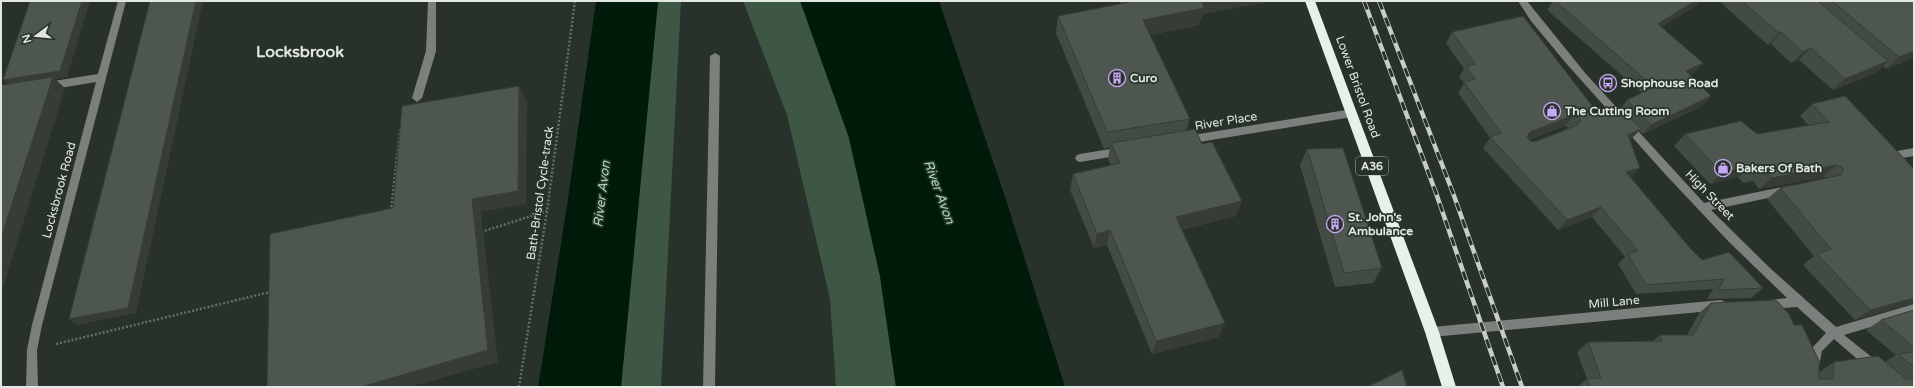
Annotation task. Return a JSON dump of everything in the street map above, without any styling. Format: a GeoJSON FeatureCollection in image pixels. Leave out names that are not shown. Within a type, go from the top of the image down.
{"type":"FeatureCollection","features":[{"type":"Feature","properties":{"kind":"highway","name":"Lower Bristol Road"},"geometry":{"type":"LineString","coordinates":[[1310,1],[1432,332],[1449,387]]}},
{"type":"Feature","properties":{"kind":"street","name":"Locksbrook Road"},"geometry":{"type":"LineString","coordinates":[[32,387],[32,350],[36,325],[122,1]]}},
{"type":"Feature","properties":{"kind":"street"},"geometry":{"type":"LineString","coordinates":[[417,98],[431,51],[432,1]]}},
{"type":"Feature","properties":{"kind":"street","name":"High Street"},"geometry":{"type":"LineString","coordinates":[[1522,1],[1610,113],[1798,302],[1833,333],[1882,372]]}},
{"type":"Feature","properties":{"kind":"street"},"geometry":{"type":"LineString","coordinates":[[709,387],[715,56]]}},
{"type":"Feature","properties":{"kind":"street"},"geometry":{"type":"LineString","coordinates":[[40,87],[103,77]]}},
{"type":"Feature","properties":{"kind":"street","name":"River Place"},"geometry":{"type":"LineString","coordinates":[[1180,142],[1352,113]]}},
{"type":"Feature","properties":{"kind":"street"},"geometry":{"type":"LineString","coordinates":[[1080,158],[1134,149]]}},
{"type":"Feature","properties":{"kind":"street"},"geometry":{"type":"LineString","coordinates":[[1891,156],[1914,152]]}},
{"type":"Feature","properties":{"kind":"street"},"geometry":{"type":"LineString","coordinates":[[1703,207],[1800,187]]}},
{"type":"Feature","properties":{"kind":"street"},"geometry":{"type":"LineString","coordinates":[[1753,304],[1798,302]]}},
{"type":"Feature","properties":{"kind":"street","name":"Mill Lane"},"geometry":{"type":"LineString","coordinates":[[1432,332],[1731,305]]}},
{"type":"Feature","properties":{"kind":"street"},"geometry":{"type":"LineString","coordinates":[[1811,387],[1811,376],[1817,348],[1833,333],[1914,309]]}},
{"type":"Feature","properties":{"kind":"path","name":"Bath-Bristol Cycle-track"},"geometry":{"type":"LineString","coordinates":[[519,387],[547,211],[575,1]]}},
{"type":"Feature","properties":{"kind":"path"},"geometry":{"type":"LineString","coordinates":[[390,214],[400,130],[417,98]]}},
{"type":"Feature","properties":{"kind":"path"},"geometry":{"type":"LineString","coordinates":[[479,233],[547,211]]}},
{"type":"Feature","properties":{"kind":"path"},"geometry":{"type":"LineString","coordinates":[[32,350],[273,292]]}},
{"type":"Feature","properties":{"kind":"shaded area"},"geometry":{"type":"Polygon","coordinates":[[[658,1],[681,1],[661,387],[621,387],[658,1]]]}},
{"type":"Feature","properties":{"kind":"shaded area"},"geometry":{"type":"Polygon","coordinates":[[[743,1],[800,1],[804,8],[849,138],[880,276],[896,387],[836,387],[830,299],[787,115],[743,1]]]}},
{"type":"Feature","properties":{"kind":"water","name":"River Avon"},"geometry":{"type":"Polygon","coordinates":[[[596,1],[658,1],[621,387],[538,387],[567,206],[596,1]]]}},
{"type":"Feature","properties":{"kind":"water","name":"River Avon"},"geometry":{"type":"Polygon","coordinates":[[[800,1],[939,1],[1008,206],[1065,387],[896,387],[880,276],[849,138],[800,1]]]}},
{"type":"Feature","properties":{"kind":"building"},"geometry":{"type":"Polygon","coordinates":[[[30,1],[82,1],[60,71],[3,80],[30,1]]]}},
{"type":"Feature","properties":{"kind":"building"},"geometry":{"type":"Polygon","coordinates":[[[150,1],[196,1],[128,308],[69,319],[150,1]]]}},
{"type":"Feature","properties":{"kind":"building","name":"Curo"},"geometry":{"type":"Polygon","coordinates":[[[1130,1],[1201,1],[1204,8],[1143,20],[1190,119],[1107,132],[1058,16],[1130,1]]]}},
{"type":"Feature","properties":{"kind":"building"},"geometry":{"type":"Polygon","coordinates":[[[1555,1],[1695,1],[1658,24],[1703,63],[1686,71],[1711,96],[1651,125],[1627,100],[1654,87],[1555,1]]]}},
{"type":"Feature","properties":{"kind":"building"},"geometry":{"type":"Polygon","coordinates":[[[1742,1],[1818,1],[1888,61],[1845,79],[1811,48],[1803,52],[1781,32],[1779,33],[1742,1]]]}},
{"type":"Feature","properties":{"kind":"building"},"geometry":{"type":"Polygon","coordinates":[[[1832,1],[1914,1],[1914,51],[1899,57],[1832,1]]]}},
{"type":"Feature","properties":{"kind":"building"},"geometry":{"type":"Polygon","coordinates":[[[1523,16],[1593,107],[1590,111],[1592,115],[1600,116],[1620,107],[1641,129],[1628,135],[1640,168],[1626,172],[1689,247],[1702,260],[1729,252],[1763,288],[1718,290],[1724,279],[1646,285],[1628,254],[1638,251],[1601,207],[1567,220],[1490,137],[1501,133],[1464,82],[1475,79],[1466,66],[1475,64],[1452,32],[1523,16]],[[1574,115],[1530,132],[1527,137],[1530,141],[1534,142],[1578,125],[1581,120],[1574,115]]]}},
{"type":"Feature","properties":{"kind":"building"},"geometry":{"type":"Polygon","coordinates":[[[53,77],[1,238],[1,85],[53,77]]]}},
{"type":"Feature","properties":{"kind":"building"},"geometry":{"type":"Polygon","coordinates":[[[519,86],[518,191],[472,199],[488,350],[361,387],[267,387],[270,234],[393,208],[402,106],[519,86]]]}},
{"type":"Feature","properties":{"kind":"building"},"geometry":{"type":"Polygon","coordinates":[[[1845,96],[1914,169],[1914,298],[1870,310],[1817,254],[1831,249],[1780,188],[1841,175],[1843,171],[1842,167],[1836,165],[1772,178],[1765,170],[1756,171],[1750,166],[1722,173],[1685,134],[1741,121],[1757,134],[1829,122],[1812,104],[1845,96]]]}},
{"type":"Feature","properties":{"kind":"building"},"geometry":{"type":"Polygon","coordinates":[[[1195,129],[1202,144],[1212,142],[1242,201],[1176,217],[1225,323],[1156,341],[1110,230],[1097,234],[1073,174],[1120,163],[1111,143],[1195,129]]]}},
{"type":"Feature","properties":{"kind":"building"},"geometry":{"type":"Polygon","coordinates":[[[1343,148],[1382,268],[1344,273],[1307,149],[1343,148]]]}},
{"type":"Feature","properties":{"kind":"building"},"geometry":{"type":"Polygon","coordinates":[[[1776,300],[1789,314],[1794,325],[1802,325],[1819,361],[1819,379],[1833,379],[1834,362],[1878,356],[1906,379],[1914,379],[1914,387],[1590,387],[1587,379],[1601,378],[1588,342],[1662,341],[1660,335],[1693,335],[1711,303],[1776,300]]]}},
{"type":"Feature","properties":{"kind":"building"},"geometry":{"type":"Polygon","coordinates":[[[1914,310],[1914,347],[1881,320],[1914,310]]]}},
{"type":"Feature","properties":{"kind":"building"},"geometry":{"type":"Polygon","coordinates":[[[1914,352],[1914,367],[1898,354],[1914,352]]]}},
{"type":"Feature","properties":{"kind":"building"},"geometry":{"type":"Polygon","coordinates":[[[1402,370],[1407,387],[1367,387],[1402,370]]]}},
{"type":"Feature","properties":{"kind":"railway"},"geometry":{"type":"LineString","coordinates":[[1364,1],[1436,193],[1503,387]]}},
{"type":"Feature","properties":{"kind":"railway"},"geometry":{"type":"LineString","coordinates":[[1379,1],[1453,193],[1522,387]]}},
{"type":"Feature","properties":{"kind":"place","name":"Curo"},"geometry":{"type":"Point","coordinates":[1117,78]}},
{"type":"Feature","properties":{"kind":"place","name":"Shophouse Road"},"geometry":{"type":"Point","coordinates":[1608,83]}},
{"type":"Feature","properties":{"kind":"place","name":"The Cutting Room"},"geometry":{"type":"Point","coordinates":[1552,111]}},
{"type":"Feature","properties":{"kind":"place","name":"Bakers Of Bath"},"geometry":{"type":"Point","coordinates":[1723,168]}},
{"type":"Feature","properties":{"kind":"place","name":"St. John's Ambulance"},"geometry":{"type":"Point","coordinates":[1335,224]}},
{"type":"Feature","properties":{"kind":"district","name":"Locksbrook"},"geometry":{"type":"Point","coordinates":[300,52]}}]}
